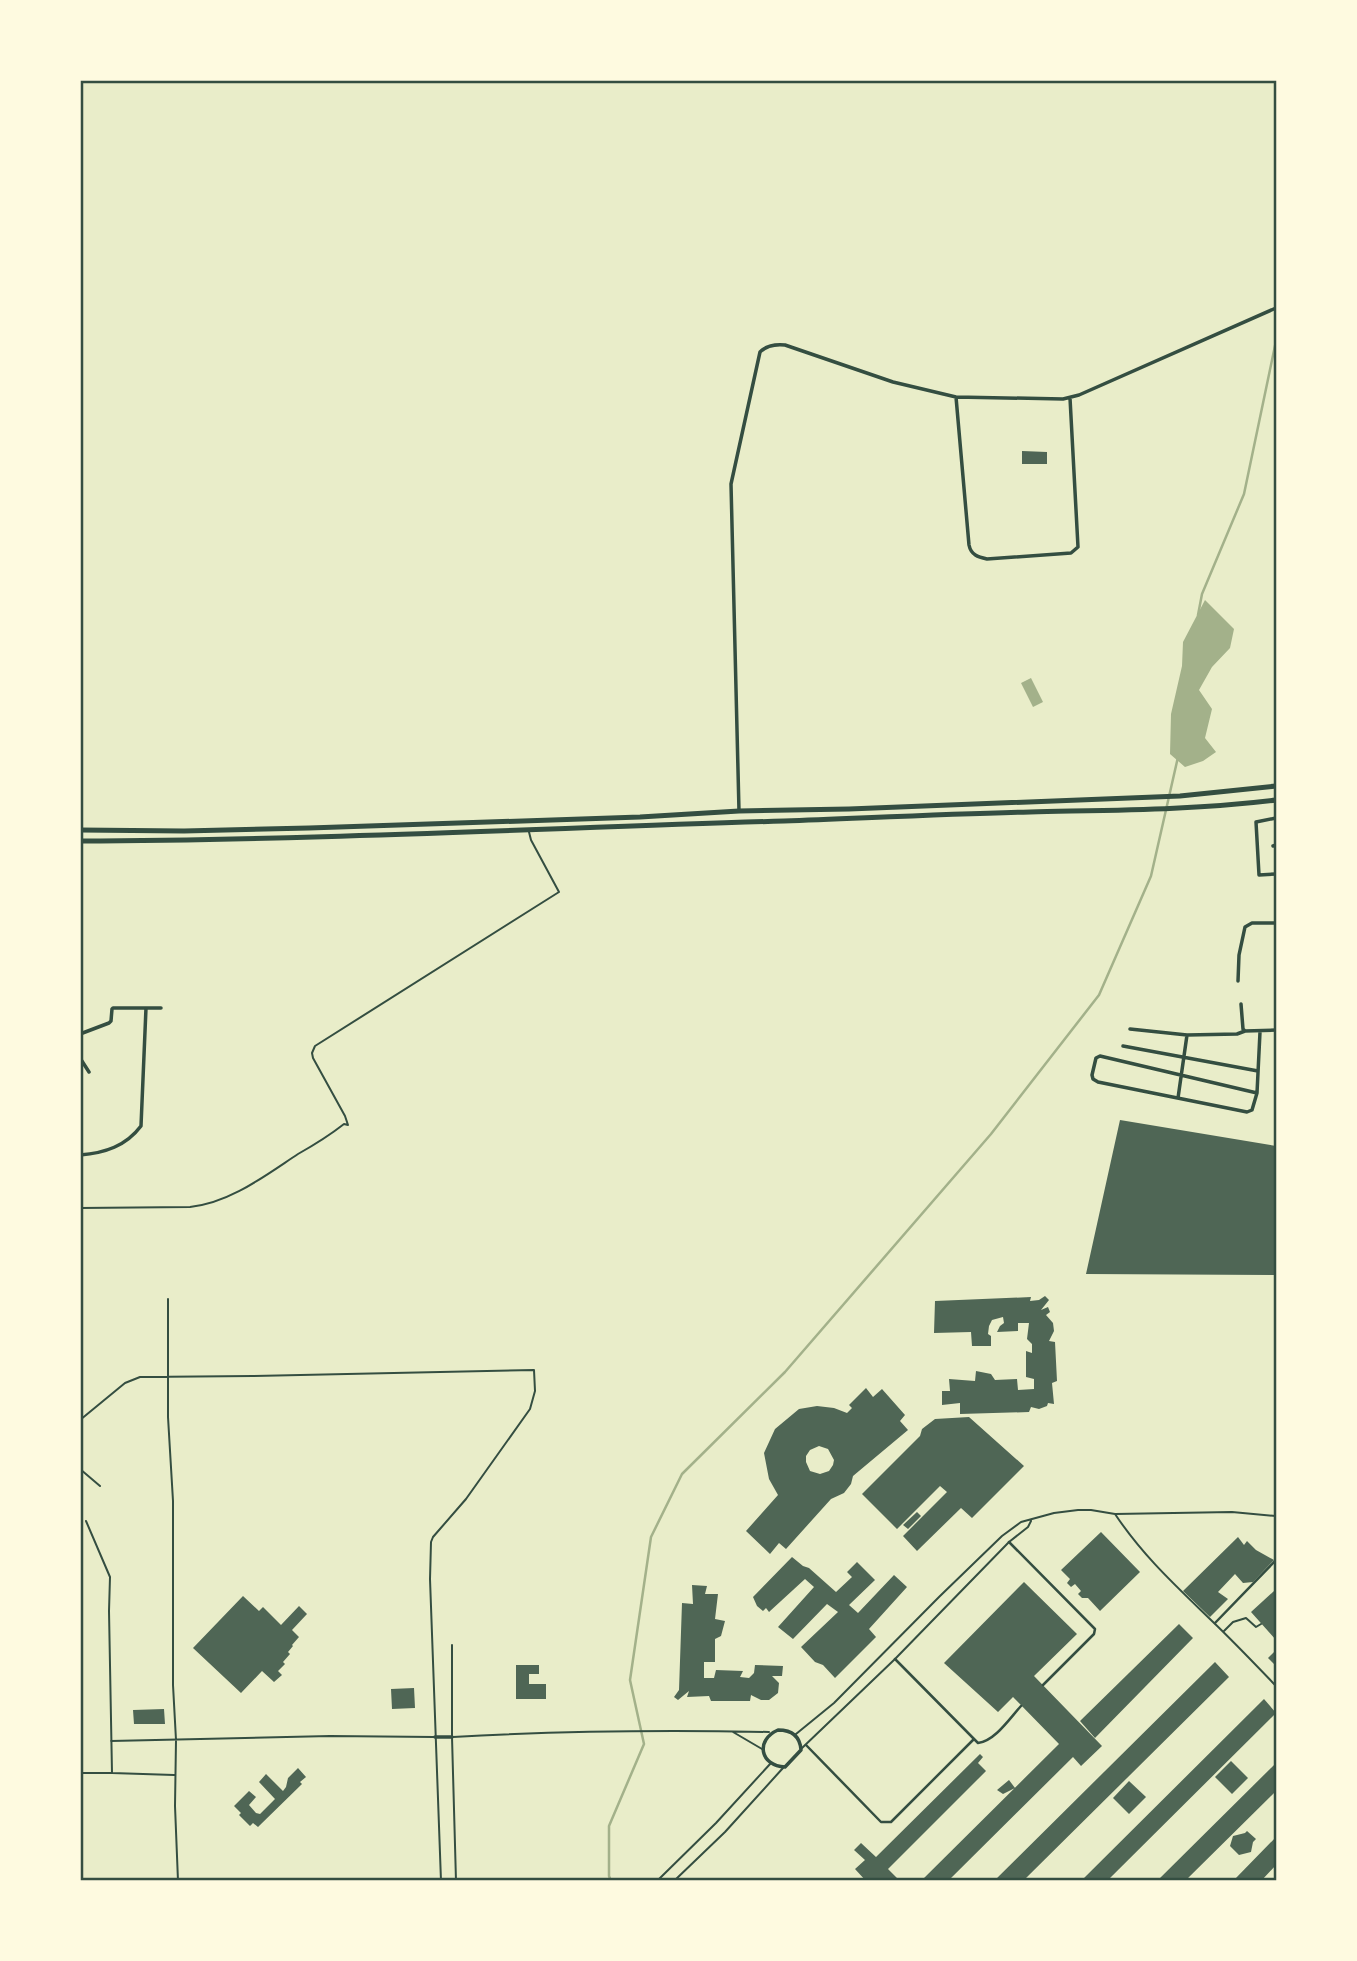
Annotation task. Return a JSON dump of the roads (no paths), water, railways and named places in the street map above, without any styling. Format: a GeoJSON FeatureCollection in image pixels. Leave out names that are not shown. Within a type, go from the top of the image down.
{"type":"FeatureCollection","features":[{"type":"Feature","properties":{"kind":"main road"},"geometry":{"type":"LineString","coordinates":[[80,830],[225,830],[739,811],[849,810],[1173,796],[1276,786]]}},
{"type":"Feature","properties":{"kind":"main road"},"geometry":{"type":"LineString","coordinates":[[80,841],[167,841],[1171,808],[1276,800]]}},
{"type":"Feature","properties":{"kind":"street"},"geometry":{"type":"LineString","coordinates":[[739,811],[731,484],[760,352],[773,345],[785,345],[893,382],[956,397],[1070,398],[1276,308]]}},
{"type":"Feature","properties":{"kind":"street"},"geometry":{"type":"LineString","coordinates":[[956,397],[969,545],[972,553],[987,559],[1071,553],[1078,547],[1070,398]]}},
{"type":"Feature","properties":{"kind":"street"},"geometry":{"type":"LineString","coordinates":[[1276,818],[1256,822],[1259,875],[1276,874]]}},
{"type":"Feature","properties":{"kind":"street"},"geometry":{"type":"LineString","coordinates":[[1238,981],[1238,955],[1245,927],[1252,923],[1276,923]]}},
{"type":"Feature","properties":{"kind":"street"},"geometry":{"type":"LineString","coordinates":[[1241,1004],[1245,1031]]}},
{"type":"Feature","properties":{"kind":"street"},"geometry":{"type":"LineString","coordinates":[[80,1034],[109,1023],[113,1008],[160,1008]]}},
{"type":"Feature","properties":{"kind":"street"},"geometry":{"type":"LineString","coordinates":[[80,1155],[103,1152],[119,1146],[141,1126],[146,1008]]}},
{"type":"Feature","properties":{"kind":"street"},"geometry":{"type":"LineString","coordinates":[[1130,1029],[1187,1035],[1276,1030]]}},
{"type":"Feature","properties":{"kind":"street"},"geometry":{"type":"LineString","coordinates":[[1257,1093],[1100,1056],[1096,1058],[1092,1075],[1098,1082],[1246,1113],[1252,1110],[1257,1093],[1260,1032]]}},
{"type":"Feature","properties":{"kind":"street"},"geometry":{"type":"LineString","coordinates":[[1178,1099],[1187,1035]]}},
{"type":"Feature","properties":{"kind":"street"},"geometry":{"type":"LineString","coordinates":[[1123,1046],[1258,1072]]}},
{"type":"Feature","properties":{"kind":"street"},"geometry":{"type":"LineString","coordinates":[[80,1058],[89,1072]]}},
{"type":"Feature","properties":{"kind":"street"},"geometry":{"type":"LineString","coordinates":[[1009,1542],[1095,1629],[1094,1634],[1043,1685]]}},
{"type":"Feature","properties":{"kind":"street"},"geometry":{"type":"LineString","coordinates":[[1215,1623],[1276,1560]]}},
{"type":"Feature","properties":{"kind":"street"},"geometry":{"type":"LineString","coordinates":[[895,1659],[974,1739],[982,1743],[989,1740],[1021,1706]]}},
{"type":"Feature","properties":{"kind":"street"},"geometry":{"type":"LineString","coordinates":[[784,1730],[795,1735],[800,1744],[801,1750],[785,1767],[771,1763],[764,1755],[766,1740],[772,1732],[784,1730]]}},
{"type":"Feature","properties":{"kind":"street"},"geometry":{"type":"LineString","coordinates":[[435,1737],[452,1737]]}},
{"type":"Feature","properties":{"kind":"street"},"geometry":{"type":"LineString","coordinates":[[806,1745],[881,1822],[891,1822],[974,1739]]}},
{"type":"Feature","properties":{"kind":"lane"},"geometry":{"type":"LineString","coordinates":[[80,1208],[190,1207],[217,1202],[279,1167],[344,1124],[348,1125],[313,1058],[315,1046],[559,892],[531,840],[526,820]]}},
{"type":"Feature","properties":{"kind":"lane"},"geometry":{"type":"LineString","coordinates":[[168,1299],[178,1881]]}},
{"type":"Feature","properties":{"kind":"lane"},"geometry":{"type":"LineString","coordinates":[[80,1420],[130,1380],[140,1377],[534,1370],[535,1391],[530,1409],[466,1499],[431,1542],[441,1881]]}},
{"type":"Feature","properties":{"kind":"lane"},"geometry":{"type":"LineString","coordinates":[[80,1469],[100,1486]]}},
{"type":"Feature","properties":{"kind":"lane"},"geometry":{"type":"LineString","coordinates":[[795,1735],[834,1703],[1002,1536],[1021,1522],[1078,1510],[1115,1514],[1200,1511],[1276,1516]]}},
{"type":"Feature","properties":{"kind":"lane"},"geometry":{"type":"LineString","coordinates":[[1115,1514],[1159,1570],[1276,1686]]}},
{"type":"Feature","properties":{"kind":"lane"},"geometry":{"type":"LineString","coordinates":[[86,1521],[110,1577],[112,1773]]}},
{"type":"Feature","properties":{"kind":"lane"},"geometry":{"type":"LineString","coordinates":[[801,1750],[895,1659],[1009,1542],[1028,1527],[1031,1521]]}},
{"type":"Feature","properties":{"kind":"lane"},"geometry":{"type":"LineString","coordinates":[[1223,1632],[1233,1622],[1246,1618],[1256,1627],[1262,1624]]}},
{"type":"Feature","properties":{"kind":"lane"},"geometry":{"type":"LineString","coordinates":[[452,1645],[456,1881]]}},
{"type":"Feature","properties":{"kind":"lane"},"geometry":{"type":"LineString","coordinates":[[452,1737],[573,1732],[772,1732]]}},
{"type":"Feature","properties":{"kind":"lane"},"geometry":{"type":"LineString","coordinates":[[732,1732],[763,1750]]}},
{"type":"Feature","properties":{"kind":"lane"},"geometry":{"type":"LineString","coordinates":[[111,1741],[330,1736],[435,1737]]}},
{"type":"Feature","properties":{"kind":"lane"},"geometry":{"type":"LineString","coordinates":[[657,1881],[716,1823],[771,1763]]}},
{"type":"Feature","properties":{"kind":"lane"},"geometry":{"type":"LineString","coordinates":[[674,1881],[725,1832],[785,1767]]}},
{"type":"Feature","properties":{"kind":"lane"},"geometry":{"type":"LineString","coordinates":[[80,1773],[175,1775]]}},
{"type":"Feature","properties":{"kind":"waterway"},"geometry":{"type":"LineString","coordinates":[[1198,615],[1202,594],[1244,494],[1276,341]]}},
{"type":"Feature","properties":{"kind":"waterway"},"geometry":{"type":"LineString","coordinates":[[611,1881],[609,1826],[644,1744],[630,1680],[651,1537],[682,1474],[785,1372],[991,1134],[1099,995],[1151,876],[1178,757]]}}]}
